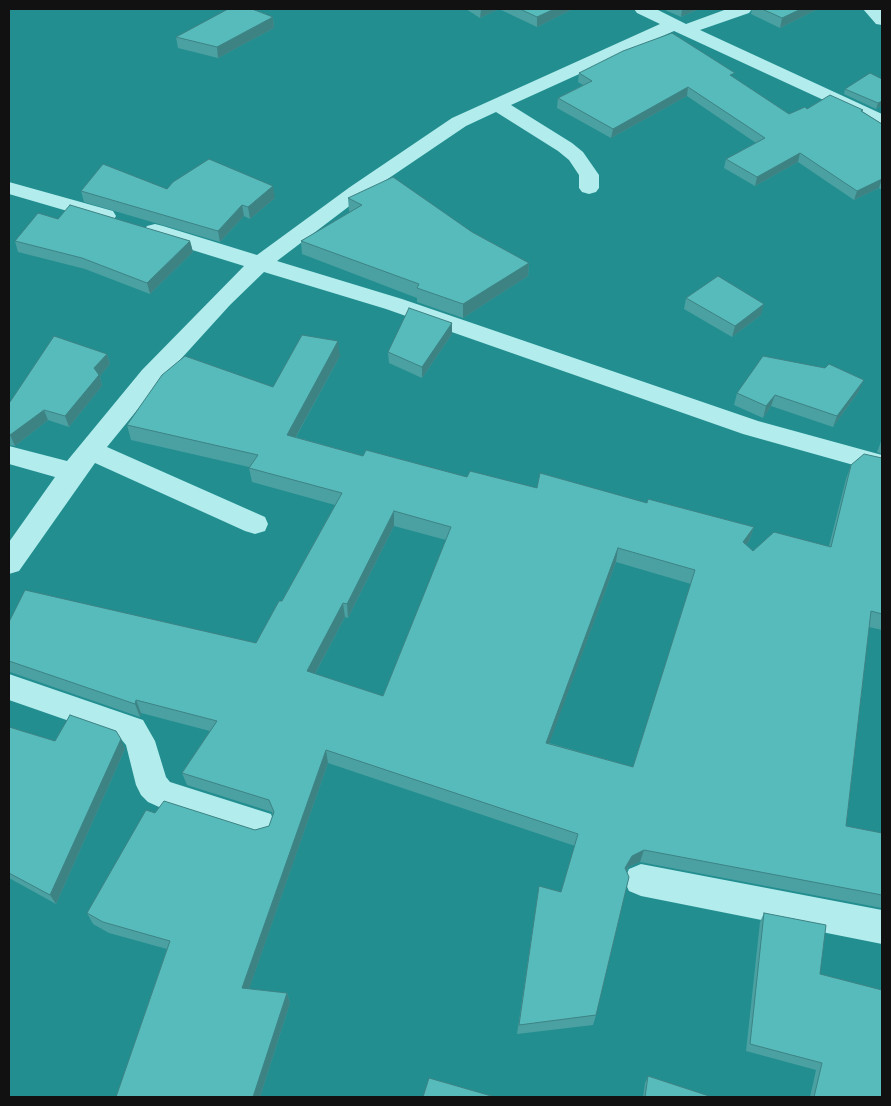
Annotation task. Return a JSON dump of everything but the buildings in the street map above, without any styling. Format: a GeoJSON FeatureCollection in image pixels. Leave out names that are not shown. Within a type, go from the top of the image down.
{"type":"FeatureCollection","features":[{"type":"Feature","properties":{"kind":"street"},"geometry":{"type":"LineString","coordinates":[[643,9],[882,121]]}},
{"type":"Feature","properties":{"kind":"street"},"geometry":{"type":"LineString","coordinates":[[9,563],[72,472],[151,376],[222,300],[259,264],[433,137],[459,122],[496,104],[679,27],[743,9]]}},
{"type":"Feature","properties":{"kind":"street"},"geometry":{"type":"LineString","coordinates":[[872,9],[882,20]]}},
{"type":"Feature","properties":{"kind":"street"},"geometry":{"type":"LineString","coordinates":[[496,104],[565,147],[576,156],[589,175],[589,188]]}},
{"type":"Feature","properties":{"kind":"street"},"geometry":{"type":"LineString","coordinates":[[9,188],[394,304],[752,428],[882,464]]}},
{"type":"Feature","properties":{"kind":"street"},"geometry":{"type":"LineString","coordinates":[[90,450],[255,524]]}},
{"type":"Feature","properties":{"kind":"street"},"geometry":{"type":"LineString","coordinates":[[9,455],[72,472]]}},
{"type":"Feature","properties":{"kind":"street"},"geometry":{"type":"LineString","coordinates":[[9,688],[132,729],[140,741],[152,785],[168,798],[259,824]]}},
{"type":"Feature","properties":{"kind":"street"},"geometry":{"type":"LineString","coordinates":[[642,880],[882,927]]}}]}
